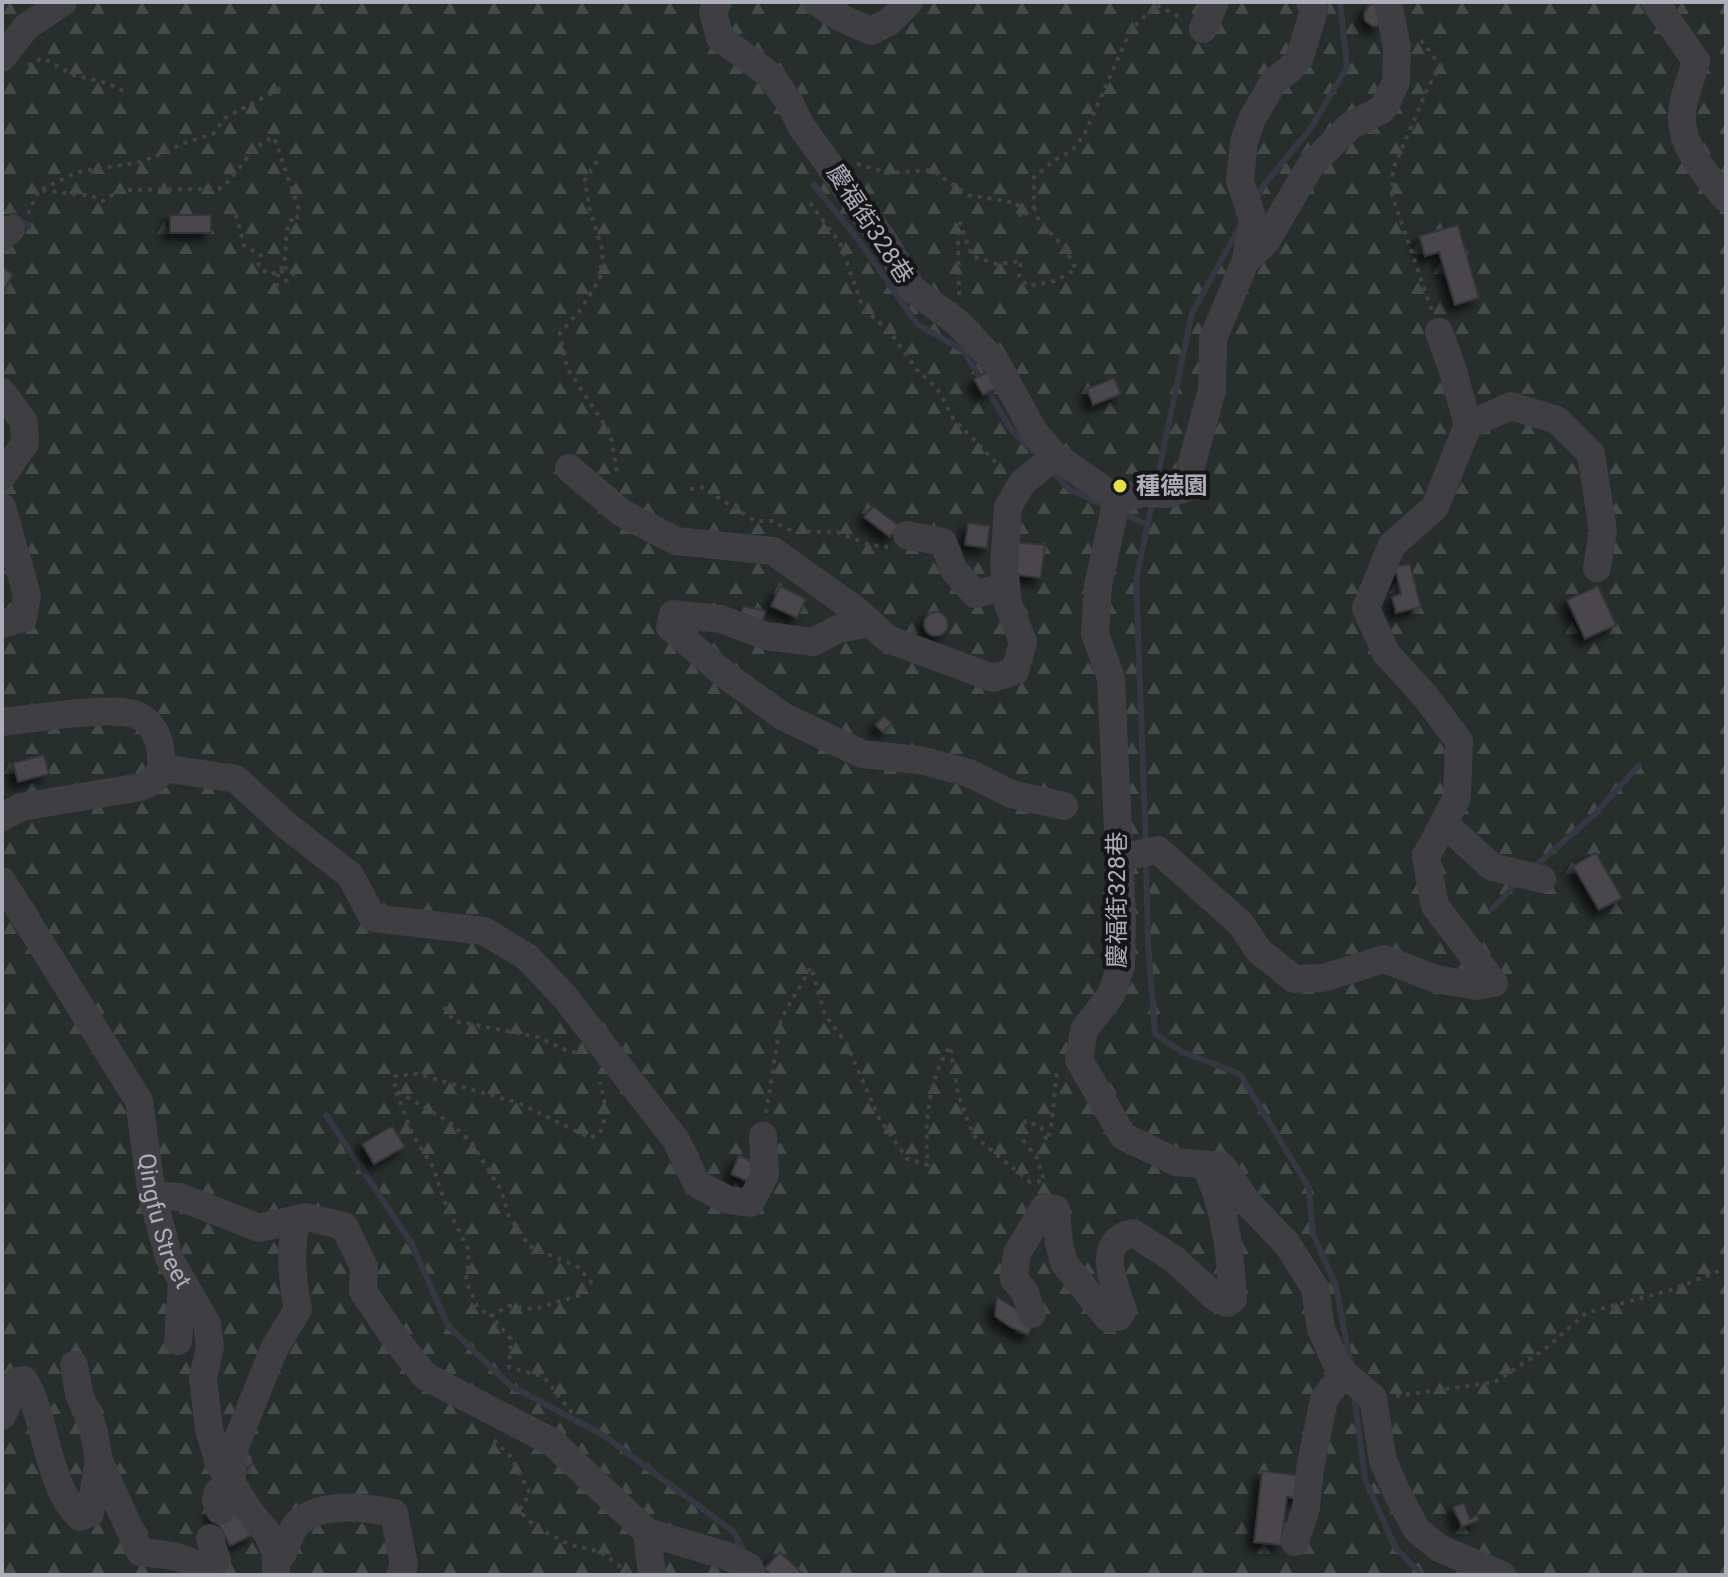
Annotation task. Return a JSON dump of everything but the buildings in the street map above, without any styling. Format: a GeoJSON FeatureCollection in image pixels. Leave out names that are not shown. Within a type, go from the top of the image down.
{"type":"FeatureCollection","features":[{"type":"Feature","properties":{"kind":"street"},"geometry":{"type":"LineString","coordinates":[[10,63],[26,27],[63,2]]}},
{"type":"Feature","properties":{"kind":"street","name":"慶福街328巷"},"geometry":{"type":"LineString","coordinates":[[718,2],[713,12],[720,38],[770,75],[790,103],[801,126],[883,239],[912,289],[957,322],[997,364],[1048,462],[1131,501],[1185,488],[1212,390],[1213,339],[1245,262],[1266,241],[1311,165],[1350,126],[1383,109],[1396,82],[1397,48],[1388,2]]}},
{"type":"Feature","properties":{"kind":"street"},"geometry":{"type":"LineString","coordinates":[[817,2],[850,13],[871,31],[889,22],[909,2]]}},
{"type":"Feature","properties":{"kind":"street"},"geometry":{"type":"LineString","coordinates":[[1203,29],[1215,2]]}},
{"type":"Feature","properties":{"kind":"street"},"geometry":{"type":"LineString","coordinates":[[1245,262],[1249,210],[1240,181],[1244,141],[1252,119],[1274,81],[1300,57],[1314,10],[1310,2]]}},
{"type":"Feature","properties":{"kind":"street"},"geometry":{"type":"LineString","coordinates":[[1655,2],[1696,61],[1682,115],[1683,137],[1726,198]]}},
{"type":"Feature","properties":{"kind":"street"},"geometry":{"type":"LineString","coordinates":[[1439,332],[1468,425],[1511,406],[1557,420],[1591,454],[1603,531],[1597,568]]}},
{"type":"Feature","properties":{"kind":"street"},"geometry":{"type":"LineString","coordinates":[[2,392],[24,422],[25,443],[2,476]]}},
{"type":"Feature","properties":{"kind":"street","name":"慶福街328巷"},"geometry":{"type":"LineString","coordinates":[[1137,854],[1241,924],[1259,951],[1294,979],[1323,978],[1384,959],[1436,979],[1477,986],[1494,983],[1435,906],[1426,857],[1457,797],[1459,741],[1425,696],[1386,653],[1366,608],[1392,545],[1435,507],[1468,425]]}},
{"type":"Feature","properties":{"kind":"street"},"geometry":{"type":"LineString","coordinates":[[569,468],[615,507],[676,541],[773,551],[888,639],[993,678],[1015,671],[1023,642],[1008,604],[1006,587],[1004,539],[1008,507],[1022,483],[1048,462]]}},
{"type":"Feature","properties":{"kind":"street","name":"慶福街328巷"},"geometry":{"type":"LineString","coordinates":[[1131,501],[1098,586],[1095,634],[1111,678],[1137,854],[1121,966],[1111,995],[1084,1030],[1079,1060],[1123,1136],[1176,1162],[1222,1166],[1248,1203],[1287,1244],[1315,1288],[1321,1329],[1339,1369],[1359,1387],[1383,1461],[1417,1530],[1439,1548],[1502,1575]]}},
{"type":"Feature","properties":{"kind":"street"},"geometry":{"type":"LineString","coordinates":[[2,507],[27,595],[23,618],[2,624]]}},
{"type":"Feature","properties":{"kind":"street"},"geometry":{"type":"LineString","coordinates":[[900,542],[943,542],[954,570],[975,594],[1006,587]]}},
{"type":"Feature","properties":{"kind":"street"},"geometry":{"type":"LineString","coordinates":[[870,623],[838,629],[813,642],[766,636],[721,619],[673,614],[670,627],[724,674],[784,717],[862,754],[920,760],[969,773],[1011,794],[1064,806]]}},
{"type":"Feature","properties":{"kind":"street"},"geometry":{"type":"LineString","coordinates":[[2,722],[111,712],[137,715],[149,724],[160,739],[163,768],[155,781],[141,787],[21,807],[2,817]]}},
{"type":"Feature","properties":{"kind":"street"},"geometry":{"type":"LineString","coordinates":[[163,768],[236,779],[286,825],[350,875],[373,918],[484,931],[527,957],[608,1050],[676,1140],[697,1184],[728,1200],[750,1203],[765,1175],[763,1136]]}},
{"type":"Feature","properties":{"kind":"street"},"geometry":{"type":"LineString","coordinates":[[1444,823],[1492,867],[1542,879]]}},
{"type":"Feature","properties":{"kind":"street","name":"Qingfu Street"},"geometry":{"type":"LineString","coordinates":[[2,881],[139,1101],[152,1195],[169,1258],[207,1324],[210,1347],[203,1378],[209,1429],[219,1463],[268,1534],[276,1554],[276,1568]]}},
{"type":"Feature","properties":{"kind":"street"},"geometry":{"type":"LineString","coordinates":[[1032,1314],[1025,1292],[1014,1279],[1017,1253],[1045,1207],[1056,1209],[1064,1263],[1108,1318],[1118,1317],[1123,1310],[1109,1262],[1112,1247],[1123,1235],[1133,1233],[1188,1269],[1216,1298],[1227,1303],[1233,1299],[1227,1228],[1221,1201],[1205,1165]]}},
{"type":"Feature","properties":{"kind":"street"},"geometry":{"type":"LineString","coordinates":[[152,1195],[180,1197],[259,1228],[306,1217],[344,1226],[364,1267],[363,1291],[425,1376],[552,1442],[647,1532],[727,1556],[749,1567],[752,1575]]}},
{"type":"Feature","properties":{"kind":"street"},"geometry":{"type":"LineString","coordinates":[[220,1511],[216,1501],[218,1492],[231,1483],[235,1446],[274,1349],[298,1309],[291,1272],[297,1219]]}},
{"type":"Feature","properties":{"kind":"street"},"geometry":{"type":"LineString","coordinates":[[178,1341],[182,1281]]}},
{"type":"Feature","properties":{"kind":"street"},"geometry":{"type":"LineString","coordinates":[[74,1365],[79,1394],[93,1428],[99,1461],[140,1552],[174,1556],[202,1566],[217,1560],[210,1538]]}},
{"type":"Feature","properties":{"kind":"street"},"geometry":{"type":"LineString","coordinates":[[2,1416],[18,1381],[24,1380],[63,1491],[72,1511],[80,1517],[90,1513],[99,1461]]}},
{"type":"Feature","properties":{"kind":"street"},"geometry":{"type":"LineString","coordinates":[[1295,1542],[1306,1508],[1310,1469],[1324,1399],[1359,1387]]}},
{"type":"Feature","properties":{"kind":"street"},"geometry":{"type":"LineString","coordinates":[[276,1568],[296,1524],[317,1512],[360,1507],[394,1513],[404,1565],[400,1575]]}},
{"type":"Feature","properties":{"kind":"street"},"geometry":{"type":"LineString","coordinates":[[647,1532],[652,1575]]}},
{"type":"Feature","properties":{"kind":"path"},"geometry":{"type":"LineString","coordinates":[[957,322],[960,223],[972,256],[997,264],[1021,261],[1019,277],[1028,286],[1055,281],[1076,269],[1064,247],[1039,221],[1034,207],[1034,177],[1072,151],[1085,133],[1130,31],[1156,5],[1203,29]]}},
{"type":"Feature","properties":{"kind":"path"},"geometry":{"type":"LineString","coordinates":[[10,63],[43,58],[73,75],[107,83],[125,92]]}},
{"type":"Feature","properties":{"kind":"path"},"geometry":{"type":"LineString","coordinates":[[1429,85],[1393,169],[1392,195],[1418,263],[1439,332]]}},
{"type":"Feature","properties":{"kind":"path"},"geometry":{"type":"LineString","coordinates":[[14,226],[39,190],[78,172],[140,162],[213,134],[225,118],[285,86]]}},
{"type":"Feature","properties":{"kind":"path"},"geometry":{"type":"LineString","coordinates":[[39,190],[92,196],[103,201],[120,190],[219,189],[233,180],[238,166],[252,150],[274,137],[299,210],[296,222],[291,220],[287,227],[277,287]]}},
{"type":"Feature","properties":{"kind":"path"},"geometry":{"type":"LineString","coordinates":[[823,155],[888,173],[932,170],[968,195],[1017,203],[1021,218],[1034,207]]}},
{"type":"Feature","properties":{"kind":"path"},"geometry":{"type":"LineString","coordinates":[[597,161],[585,180],[589,207],[603,252],[600,279],[579,312],[560,333],[567,368],[610,433],[619,481],[615,507]]}},
{"type":"Feature","properties":{"kind":"path"},"geometry":{"type":"LineString","coordinates":[[810,203],[840,243],[863,308],[890,332],[917,370],[937,388],[953,418],[1003,469],[1015,495]]}},
{"type":"Feature","properties":{"kind":"path"},"geometry":{"type":"LineString","coordinates":[[227,206],[236,215],[244,246],[261,255],[259,268],[270,274],[281,270],[295,275]]}},
{"type":"Feature","properties":{"kind":"path"},"geometry":{"type":"LineString","coordinates":[[281,270],[288,284]]}},
{"type":"Feature","properties":{"kind":"path"},"geometry":{"type":"LineString","coordinates":[[690,489],[705,487],[755,521],[772,521],[792,531],[837,532],[870,545],[900,542]]}},
{"type":"Feature","properties":{"kind":"path"},"geometry":{"type":"LineString","coordinates":[[763,1136],[781,1019],[811,967],[825,1015],[846,1043],[879,1118],[907,1159],[928,1165],[925,1131],[938,1064],[950,1046],[958,1094],[973,1135],[1030,1182],[1044,1181],[1037,1158],[1023,1140],[1025,1121],[1041,1127],[1047,1141],[1054,1123],[1057,1071],[1063,1080]]}},
{"type":"Feature","properties":{"kind":"path"},"geometry":{"type":"LineString","coordinates":[[444,1007],[454,1021],[538,1037],[563,1049],[586,1055]]}},
{"type":"Feature","properties":{"kind":"path"},"geometry":{"type":"LineString","coordinates":[[572,1413],[544,1377],[509,1367],[511,1339],[491,1316],[478,1308],[466,1281],[469,1251],[444,1200],[433,1167],[414,1137],[395,1090],[395,1076],[417,1074],[519,1103],[590,1138],[600,1133],[606,1121],[606,1106],[598,1073]]}},
{"type":"Feature","properties":{"kind":"path"},"geometry":{"type":"LineString","coordinates":[[395,1090],[448,1121],[471,1142],[501,1190],[509,1216],[529,1246],[578,1267],[591,1282],[581,1295],[534,1309],[509,1306],[491,1316]]}},
{"type":"Feature","properties":{"kind":"path"},"geometry":{"type":"LineString","coordinates":[[1359,1387],[1495,1382],[1545,1349],[1586,1313],[1671,1290],[1726,1268]]}},
{"type":"Feature","properties":{"kind":"path"},"geometry":{"type":"LineString","coordinates":[[485,1430],[510,1456],[530,1493],[519,1511],[536,1527],[568,1544],[601,1552],[632,1575]]}},
{"type":"Feature","properties":{"kind":"green space"},"geometry":{"type":"Polygon","coordinates":[[[2,2],[1726,2],[1726,1575],[2,1575],[2,2]]]}},
{"type":"Feature","properties":{"kind":"waterway"},"geometry":{"type":"LineString","coordinates":[[1257,197],[1311,128],[1347,67],[1340,2]]}},
{"type":"Feature","properties":{"kind":"waterway"},"geometry":{"type":"LineString","coordinates":[[814,185],[858,239],[917,324],[964,351],[1010,428],[1032,451]]}},
{"type":"Feature","properties":{"kind":"waterway"},"geometry":{"type":"LineString","coordinates":[[13,215],[28,226]]}},
{"type":"Feature","properties":{"kind":"waterway"},"geometry":{"type":"LineString","coordinates":[[1156,484],[1192,313],[1239,228]]}},
{"type":"Feature","properties":{"kind":"waterway"},"geometry":{"type":"LineString","coordinates":[[1051,470],[1069,489],[1100,504]]}},
{"type":"Feature","properties":{"kind":"waterway"},"geometry":{"type":"LineString","coordinates":[[1146,846],[1136,580],[1153,499]]}},
{"type":"Feature","properties":{"kind":"waterway"},"geometry":{"type":"LineString","coordinates":[[1122,513],[1148,525]]}},
{"type":"Feature","properties":{"kind":"waterway"},"geometry":{"type":"LineString","coordinates":[[1533,868],[1594,815],[1639,765]]}},
{"type":"Feature","properties":{"kind":"waterway"},"geometry":{"type":"LineString","coordinates":[[1146,861],[1155,1034],[1182,1052],[1240,1074],[1309,1188],[1313,1234],[1336,1286],[1351,1366]]}},
{"type":"Feature","properties":{"kind":"waterway"},"geometry":{"type":"LineString","coordinates":[[1492,909],[1519,881]]}},
{"type":"Feature","properties":{"kind":"waterway"},"geometry":{"type":"LineString","coordinates":[[326,1115],[412,1244],[448,1326],[511,1386],[603,1435],[734,1532],[746,1555]]}},
{"type":"Feature","properties":{"kind":"waterway"},"geometry":{"type":"LineString","coordinates":[[1354,1393],[1365,1479],[1395,1547],[1422,1575]]}},
{"type":"Feature","properties":{"kind":"place","name":"種德園"},"geometry":{"type":"Point","coordinates":[1120,486]}}]}
